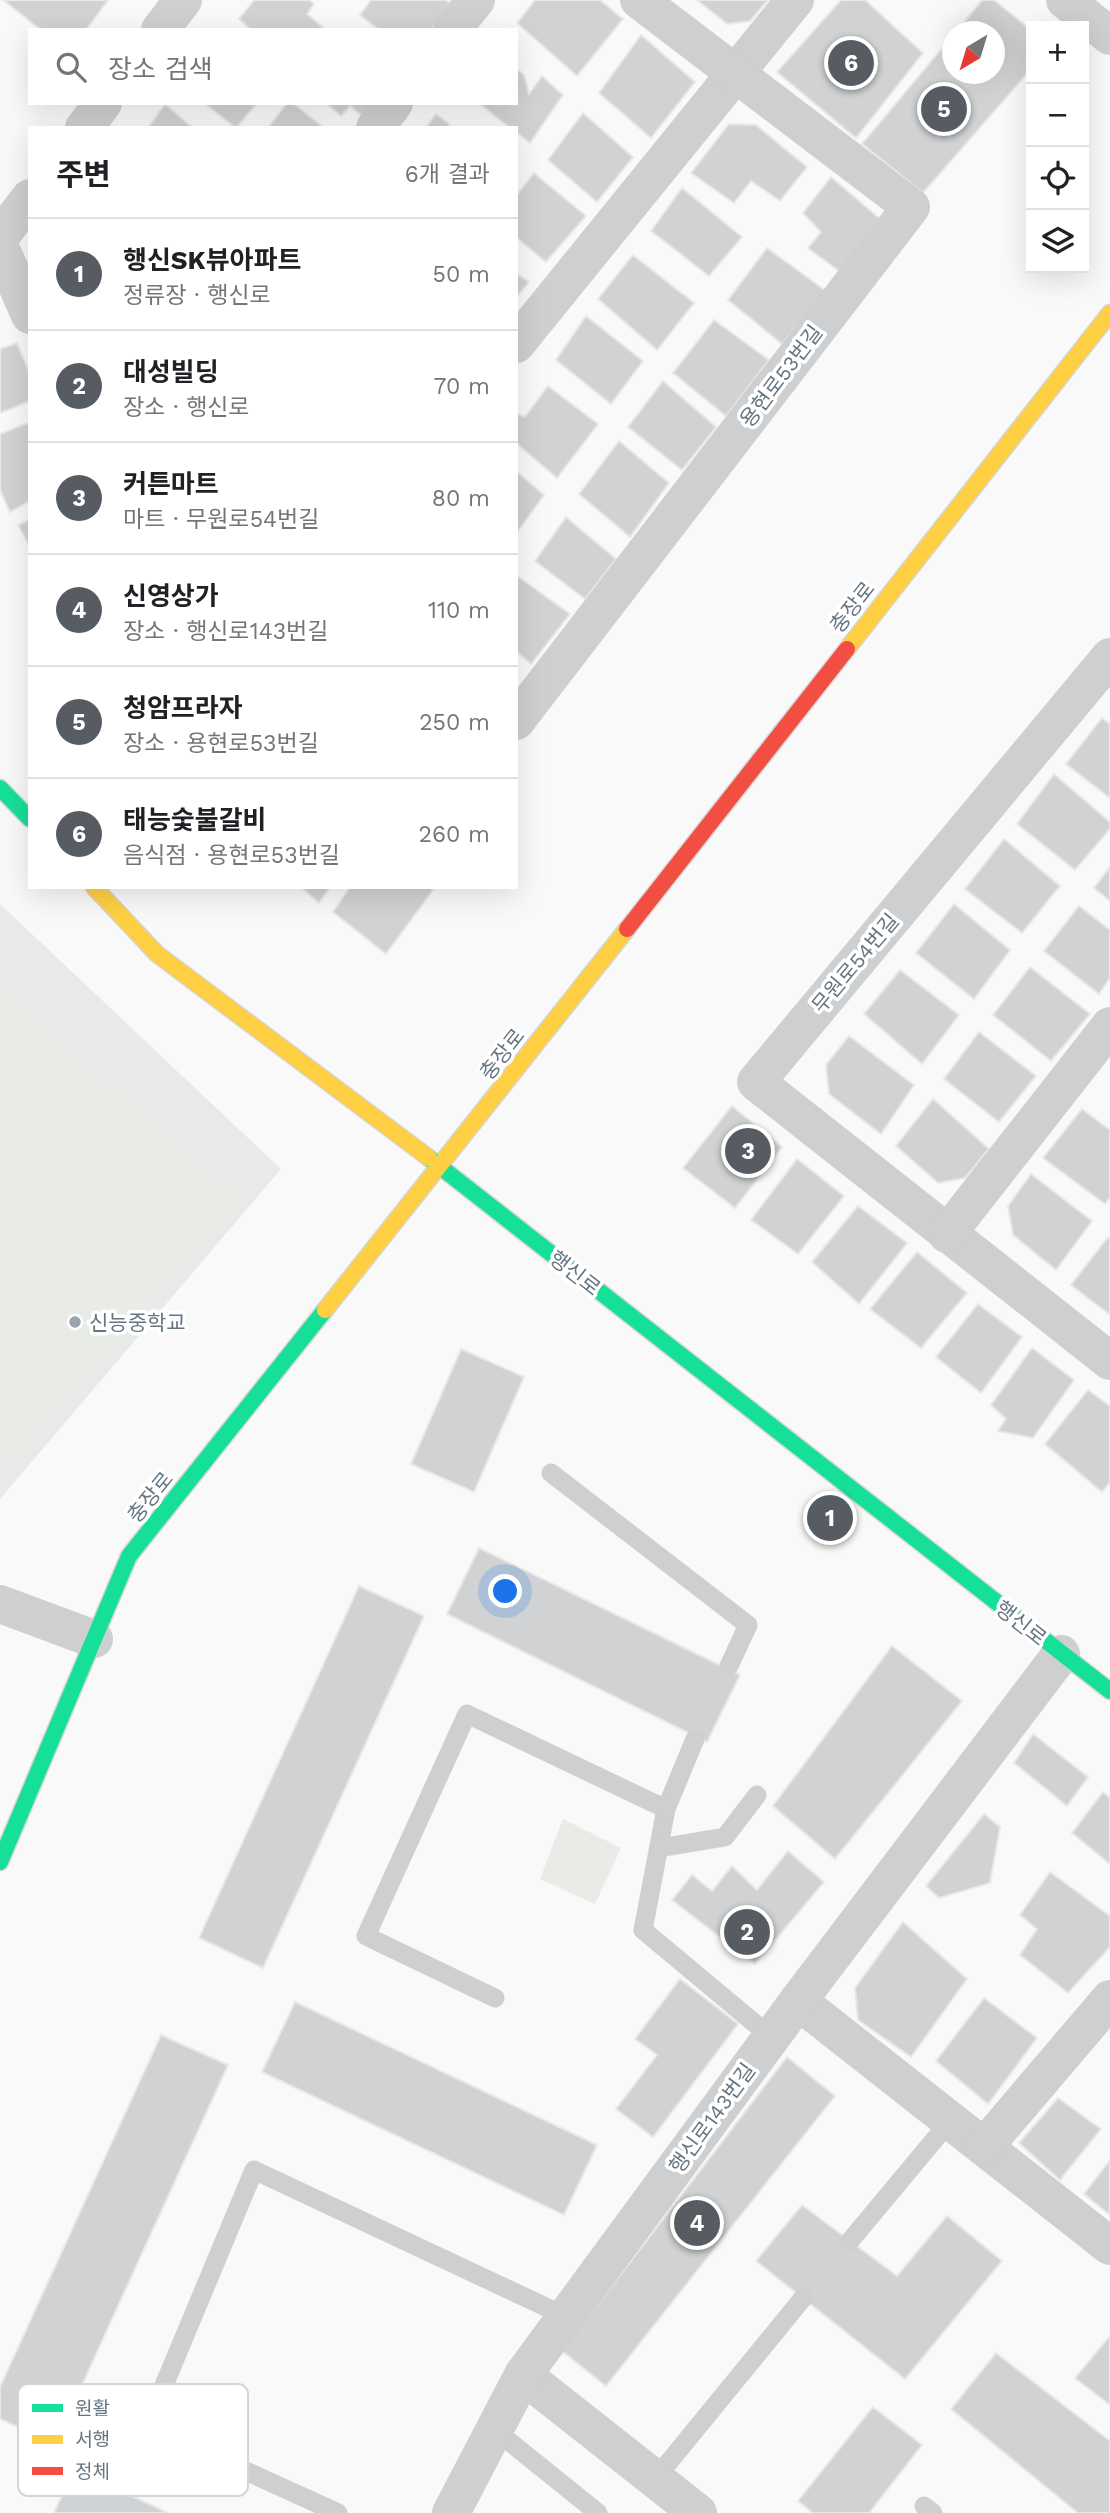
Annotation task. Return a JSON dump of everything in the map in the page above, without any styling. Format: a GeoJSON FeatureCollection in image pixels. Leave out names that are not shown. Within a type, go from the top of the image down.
{"type":"FeatureCollection","features":[{"type":"Feature","properties":{"kind":"main road","name":"충장로"},"geometry":{"type":"LineString","coordinates":[[0,1862],[129,1556],[440,1166],[1110,313]]}},
{"type":"Feature","properties":{"kind":"main road"},"geometry":{"type":"LineString","coordinates":[[0,788],[28,817]]}},
{"type":"Feature","properties":{"kind":"main road","name":"행신로"},"geometry":{"type":"LineString","coordinates":[[96,889],[157,954],[440,1166],[1110,1690]]}},
{"type":"Feature","properties":{"kind":"street"},"geometry":{"type":"LineString","coordinates":[[162,28],[183,0]]}},
{"type":"Feature","properties":{"kind":"street"},"geometry":{"type":"LineString","coordinates":[[454,28],[476,0]]}},
{"type":"Feature","properties":{"kind":"street","name":"용현로53번길"},"geometry":{"type":"LineString","coordinates":[[518,718],[911,207],[639,0]]}},
{"type":"Feature","properties":{"kind":"street"},"geometry":{"type":"LineString","coordinates":[[518,342],[795,0]]}},
{"type":"Feature","properties":{"kind":"street"},"geometry":{"type":"LineString","coordinates":[[1065,0],[1110,36]]}},
{"type":"Feature","properties":{"kind":"street"},"geometry":{"type":"LineString","coordinates":[[86,126],[101,105]]}},
{"type":"Feature","properties":{"kind":"street"},"geometry":{"type":"LineString","coordinates":[[377,126],[392,105]]}},
{"type":"Feature","properties":{"kind":"street"},"geometry":{"type":"LineString","coordinates":[[0,237],[28,201]]}},
{"type":"Feature","properties":{"kind":"street"},"geometry":{"type":"LineString","coordinates":[[0,247],[28,310]]}},
{"type":"Feature","properties":{"kind":"street","name":"무원로54번길"},"geometry":{"type":"LineString","coordinates":[[1110,657],[756,1082],[1110,1361]]}},
{"type":"Feature","properties":{"kind":"street"},"geometry":{"type":"LineString","coordinates":[[947,1234],[1110,1026]]}},
{"type":"Feature","properties":{"kind":"street"},"geometry":{"type":"LineString","coordinates":[[0,1604],[94,1639]]}},
{"type":"Feature","properties":{"kind":"street","name":"행신로"},"geometry":{"type":"LineString","coordinates":[[798,2001],[1061,1654]]}},
{"type":"Feature","properties":{"kind":"street"},"geometry":{"type":"LineString","coordinates":[[984,2147],[1110,1999]]}},
{"type":"Feature","properties":{"kind":"street"},"geometry":{"type":"LineString","coordinates":[[798,2001],[1110,2246]]}},
{"type":"Feature","properties":{"kind":"street","name":"행신로143번길"},"geometry":{"type":"LineString","coordinates":[[451,2513],[523,2375],[798,2001]]}},
{"type":"Feature","properties":{"kind":"street"},"geometry":{"type":"LineString","coordinates":[[523,2375],[698,2513]]}},
{"type":"Feature","properties":{"kind":"lane"},"geometry":{"type":"LineString","coordinates":[[551,1474],[748,1625],[729,1666]]}},
{"type":"Feature","properties":{"kind":"lane"},"geometry":{"type":"LineString","coordinates":[[495,1998],[366,1936],[467,1714],[666,1809]]}},
{"type":"Feature","properties":{"kind":"lane"},"geometry":{"type":"LineString","coordinates":[[695,1739],[666,1809],[643,1930],[771,2037]]}},
{"type":"Feature","properties":{"kind":"lane"},"geometry":{"type":"LineString","coordinates":[[659,1848],[725,1837],[757,1795]]}},
{"type":"Feature","properties":{"kind":"lane"},"geometry":{"type":"LineString","coordinates":[[850,2241],[950,2121]]}},
{"type":"Feature","properties":{"kind":"lane"},"geometry":{"type":"LineString","coordinates":[[165,2384],[254,2170],[565,2316]]}},
{"type":"Feature","properties":{"kind":"lane"},"geometry":{"type":"LineString","coordinates":[[655,2479],[803,2298]]}},
{"type":"Feature","properties":{"kind":"lane"},"geometry":{"type":"LineString","coordinates":[[495,2430],[597,2513]]}},
{"type":"Feature","properties":{"kind":"lane"},"geometry":{"type":"LineString","coordinates":[[248,2472],[338,2513]]}},
{"type":"Feature","properties":{"kind":"shaded area","name":"신능중학교"},"geometry":{"type":"Polygon","coordinates":[[[0,904],[281,1169],[0,1499],[0,904]]]}},
{"type":"Feature","properties":{"kind":"shaded area","name":"신능중학교"},"geometry":{"type":"Polygon","coordinates":[[[0,992],[242,1199],[8,1466],[0,1460],[0,992]]]}},
{"type":"Feature","properties":{"kind":"shaded area"},"geometry":{"type":"Polygon","coordinates":[[[563,1819],[621,1848],[595,1904],[540,1879],[563,1819]]]}},
{"type":"Feature","properties":{"kind":"building"},"geometry":{"type":"Polygon","coordinates":[[[3,0],[108,0],[87,28],[38,28],[3,0]]]}},
{"type":"Feature","properties":{"kind":"building"},"geometry":{"type":"Polygon","coordinates":[[[254,0],[309,0],[314,4],[307,14],[323,27],[249,28],[239,19],[254,0]]]}},
{"type":"Feature","properties":{"kind":"building"},"geometry":{"type":"Polygon","coordinates":[[[371,0],[446,0],[450,3],[432,28],[376,28],[360,15],[371,0]]]}},
{"type":"Feature","properties":{"kind":"building"},"geometry":{"type":"Polygon","coordinates":[[[535,0],[600,0],[623,19],[577,76],[517,23],[535,0]]]}},
{"type":"Feature","properties":{"kind":"building"},"geometry":{"type":"Polygon","coordinates":[[[697,0],[768,0],[750,21],[727,24],[697,0]]]}},
{"type":"Feature","properties":{"kind":"building"},"geometry":{"type":"Polygon","coordinates":[[[841,0],[865,0],[923,53],[856,138],[777,72],[841,0]]]}},
{"type":"Feature","properties":{"kind":"building"},"geometry":{"type":"Polygon","coordinates":[[[982,0],[994,0],[1026,26],[1026,75],[923,193],[862,144],[942,48],[942,84],[1005,84],[1005,21],[965,21],[982,0]]]}},
{"type":"Feature","properties":{"kind":"building"},"geometry":{"type":"Polygon","coordinates":[[[641,35],[695,82],[651,138],[599,93],[641,35]]]}},
{"type":"Feature","properties":{"kind":"building"},"geometry":{"type":"Polygon","coordinates":[[[518,70],[524,75],[529,94],[542,76],[563,95],[530,143],[518,134],[518,126],[508,126],[481,105],[518,105],[518,70]]]}},
{"type":"Feature","properties":{"kind":"building"},"geometry":{"type":"Polygon","coordinates":[[[166,105],[191,126],[149,126],[166,105]]]}},
{"type":"Feature","properties":{"kind":"building"},"geometry":{"type":"Polygon","coordinates":[[[207,105],[255,105],[238,126],[233,126],[207,105]]]}},
{"type":"Feature","properties":{"kind":"building"},"geometry":{"type":"Polygon","coordinates":[[[285,105],[295,105],[322,126],[270,126],[285,105]]]}},
{"type":"Feature","properties":{"kind":"building"},"geometry":{"type":"Polygon","coordinates":[[[328,105],[372,105],[363,117],[350,106],[341,116],[328,105]]]}},
{"type":"Feature","properties":{"kind":"building"},"geometry":{"type":"Polygon","coordinates":[[[583,113],[633,157],[597,202],[548,160],[583,113]]]}},
{"type":"Feature","properties":{"kind":"building"},"geometry":{"type":"Polygon","coordinates":[[[436,114],[449,124],[448,126],[427,126],[436,114]]]}},
{"type":"Feature","properties":{"kind":"building"},"geometry":{"type":"Polygon","coordinates":[[[729,124],[756,125],[807,167],[780,201],[751,181],[734,203],[691,173],[729,124]]]}},
{"type":"Feature","properties":{"kind":"building"},"geometry":{"type":"Polygon","coordinates":[[[534,173],[586,216],[546,262],[518,239],[518,193],[534,173]]]}},
{"type":"Feature","properties":{"kind":"building"},"geometry":{"type":"Polygon","coordinates":[[[831,177],[885,223],[843,274],[808,248],[821,232],[803,213],[831,177]]]}},
{"type":"Feature","properties":{"kind":"building"},"geometry":{"type":"Polygon","coordinates":[[[682,188],[742,237],[709,276],[651,231],[682,188]]]}},
{"type":"Feature","properties":{"kind":"building"},"geometry":{"type":"Polygon","coordinates":[[[767,248],[826,291],[782,344],[728,300],[767,248]]]}},
{"type":"Feature","properties":{"kind":"building"},"geometry":{"type":"Polygon","coordinates":[[[633,255],[694,303],[657,350],[598,299],[633,255]]]}},
{"type":"Feature","properties":{"kind":"building"},"geometry":{"type":"Polygon","coordinates":[[[518,274],[529,282],[518,296],[518,274]]]}},
{"type":"Feature","properties":{"kind":"building"},"geometry":{"type":"Polygon","coordinates":[[[586,316],[643,361],[611,404],[556,360],[586,316]]]}},
{"type":"Feature","properties":{"kind":"building"},"geometry":{"type":"Polygon","coordinates":[[[714,320],[769,360],[726,416],[673,373],[714,320]]]}},
{"type":"Feature","properties":{"kind":"building"},"geometry":{"type":"Polygon","coordinates":[[[17,343],[28,369],[28,402],[0,413],[0,349],[17,343]]]}},
{"type":"Feature","properties":{"kind":"building"},"geometry":{"type":"Polygon","coordinates":[[[663,381],[716,427],[682,470],[628,427],[663,381]]]}},
{"type":"Feature","properties":{"kind":"building"},"geometry":{"type":"Polygon","coordinates":[[[548,386],[598,424],[557,478],[518,445],[518,414],[525,417],[548,386]]]}},
{"type":"Feature","properties":{"kind":"building"},"geometry":{"type":"Polygon","coordinates":[[[28,423],[28,502],[10,512],[0,490],[0,434],[28,423]]]}},
{"type":"Feature","properties":{"kind":"building"},"geometry":{"type":"Polygon","coordinates":[[[619,441],[669,483],[630,537],[579,494],[619,441]]]}},
{"type":"Feature","properties":{"kind":"building"},"geometry":{"type":"Polygon","coordinates":[[[518,473],[544,495],[518,531],[518,473]]]}},
{"type":"Feature","properties":{"kind":"building"},"geometry":{"type":"Polygon","coordinates":[[[566,517],[616,559],[585,599],[535,561],[566,517]]]}},
{"type":"Feature","properties":{"kind":"building"},"geometry":{"type":"Polygon","coordinates":[[[28,520],[28,543],[18,525],[28,520]]]}},
{"type":"Feature","properties":{"kind":"building"},"geometry":{"type":"Polygon","coordinates":[[[518,576],[570,614],[531,664],[518,653],[518,576]]]}},
{"type":"Feature","properties":{"kind":"building"},"geometry":{"type":"Polygon","coordinates":[[[1102,718],[1110,724],[1110,798],[1066,764],[1102,718]]]}},
{"type":"Feature","properties":{"kind":"building"},"geometry":{"type":"Polygon","coordinates":[[[1054,774],[1110,822],[1110,829],[1075,870],[1017,824],[1054,774]]]}},
{"type":"Feature","properties":{"kind":"building"},"geometry":{"type":"Polygon","coordinates":[[[1004,839],[1060,886],[1022,933],[965,889],[1004,839]]]}},
{"type":"Feature","properties":{"kind":"building"},"geometry":{"type":"Polygon","coordinates":[[[1110,867],[1110,901],[1094,888],[1110,867]]]}},
{"type":"Feature","properties":{"kind":"building"},"geometry":{"type":"Polygon","coordinates":[[[303,889],[329,889],[319,903],[303,889]]]}},
{"type":"Feature","properties":{"kind":"building"},"geometry":{"type":"Polygon","coordinates":[[[349,889],[433,890],[386,954],[333,912],[349,889]]]}},
{"type":"Feature","properties":{"kind":"building"},"geometry":{"type":"Polygon","coordinates":[[[954,904],[1010,950],[974,999],[916,953],[954,904]]]}},
{"type":"Feature","properties":{"kind":"building"},"geometry":{"type":"Polygon","coordinates":[[[1079,906],[1110,930],[1110,978],[1099,994],[1044,951],[1079,906]]]}},
{"type":"Feature","properties":{"kind":"building"},"geometry":{"type":"Polygon","coordinates":[[[1030,967],[1090,1014],[1051,1061],[993,1015],[1030,967]]]}},
{"type":"Feature","properties":{"kind":"building"},"geometry":{"type":"Polygon","coordinates":[[[900,970],[959,1015],[922,1064],[864,1014],[900,970]]]}},
{"type":"Feature","properties":{"kind":"building"},"geometry":{"type":"Polygon","coordinates":[[[979,1032],[1036,1076],[999,1122],[944,1079],[979,1032]]]}},
{"type":"Feature","properties":{"kind":"building"},"geometry":{"type":"Polygon","coordinates":[[[849,1036],[914,1085],[881,1134],[829,1094],[826,1065],[849,1036]]]}},
{"type":"Feature","properties":{"kind":"building"},"geometry":{"type":"Polygon","coordinates":[[[933,1099],[989,1149],[965,1178],[938,1183],[896,1146],[933,1099]]]}},
{"type":"Feature","properties":{"kind":"building"},"geometry":{"type":"Polygon","coordinates":[[[732,1106],[782,1147],[735,1208],[683,1168],[732,1106]]]}},
{"type":"Feature","properties":{"kind":"building"},"geometry":{"type":"Polygon","coordinates":[[[1082,1109],[1110,1130],[1110,1198],[1105,1204],[1043,1158],[1082,1109]]]}},
{"type":"Feature","properties":{"kind":"building"},"geometry":{"type":"Polygon","coordinates":[[[797,1159],[844,1196],[798,1254],[751,1220],[797,1159]]]}},
{"type":"Feature","properties":{"kind":"building"},"geometry":{"type":"Polygon","coordinates":[[[1031,1174],[1092,1221],[1056,1270],[1013,1235],[1008,1206],[1031,1174]]]}},
{"type":"Feature","properties":{"kind":"building"},"geometry":{"type":"Polygon","coordinates":[[[858,1206],[907,1243],[859,1304],[812,1262],[858,1206]]]}},
{"type":"Feature","properties":{"kind":"building"},"geometry":{"type":"Polygon","coordinates":[[[1108,1237],[1110,1239],[1110,1315],[1071,1285],[1108,1237]]]}},
{"type":"Feature","properties":{"kind":"building"},"geometry":{"type":"Polygon","coordinates":[[[917,1252],[967,1293],[921,1348],[870,1309],[917,1252]]]}},
{"type":"Feature","properties":{"kind":"building"},"geometry":{"type":"Polygon","coordinates":[[[978,1304],[1022,1337],[981,1393],[936,1357],[978,1304]]]}},
{"type":"Feature","properties":{"kind":"building"},"geometry":{"type":"Polygon","coordinates":[[[1032,1348],[1074,1380],[1033,1438],[998,1431],[1006,1419],[991,1405],[1032,1348]]]}},
{"type":"Feature","properties":{"kind":"building"},"geometry":{"type":"Polygon","coordinates":[[[461,1349],[524,1377],[474,1492],[411,1464],[461,1349]]]}},
{"type":"Feature","properties":{"kind":"building"},"geometry":{"type":"Polygon","coordinates":[[[1088,1390],[1110,1406],[1110,1482],[1102,1492],[1045,1444],[1088,1390]]]}},
{"type":"Feature","properties":{"kind":"building"},"geometry":{"type":"Polygon","coordinates":[[[479,1548],[740,1675],[707,1742],[447,1614],[479,1548]]]}},
{"type":"Feature","properties":{"kind":"building"},"geometry":{"type":"Polygon","coordinates":[[[359,1586],[424,1616],[263,1968],[199,1938],[359,1586]]]}},
{"type":"Feature","properties":{"kind":"building"},"geometry":{"type":"Polygon","coordinates":[[[892,1646],[962,1701],[835,1859],[773,1806],[892,1646]]]}},
{"type":"Feature","properties":{"kind":"building"},"geometry":{"type":"Polygon","coordinates":[[[1033,1734],[1088,1777],[1067,1806],[1014,1763],[1033,1734]]]}},
{"type":"Feature","properties":{"kind":"building"},"geometry":{"type":"Polygon","coordinates":[[[1103,1792],[1110,1798],[1110,1864],[1072,1833],[1103,1792]]]}},
{"type":"Feature","properties":{"kind":"building"},"geometry":{"type":"Polygon","coordinates":[[[984,1814],[1000,1827],[990,1883],[939,1898],[926,1886],[984,1814]]]}},
{"type":"Feature","properties":{"kind":"building"},"geometry":{"type":"Polygon","coordinates":[[[788,1851],[824,1882],[755,1964],[672,1900],[692,1875],[712,1891],[732,1866],[757,1890],[788,1851]]]}},
{"type":"Feature","properties":{"kind":"building"},"geometry":{"type":"Polygon","coordinates":[[[1050,1872],[1110,1916],[1110,1947],[1068,1993],[1020,1955],[1037,1929],[1020,1915],[1050,1872]]]}},
{"type":"Feature","properties":{"kind":"building"},"geometry":{"type":"Polygon","coordinates":[[[903,1922],[967,1979],[911,2057],[858,2020],[855,1988],[903,1922]]]}},
{"type":"Feature","properties":{"kind":"building"},"geometry":{"type":"Polygon","coordinates":[[[680,1979],[738,2024],[653,2137],[616,2109],[657,2055],[635,2039],[680,1979]]]}},
{"type":"Feature","properties":{"kind":"building"},"geometry":{"type":"Polygon","coordinates":[[[984,1998],[1037,2038],[988,2104],[936,2061],[984,1998]]]}},
{"type":"Feature","properties":{"kind":"building"},"geometry":{"type":"Polygon","coordinates":[[[295,2002],[597,2145],[564,2215],[262,2072],[295,2002]]]}},
{"type":"Feature","properties":{"kind":"building"},"geometry":{"type":"Polygon","coordinates":[[[161,2035],[228,2065],[82,2384],[18,2384],[18,2427],[0,2419],[0,2387],[161,2035]]]}},
{"type":"Feature","properties":{"kind":"building"},"geometry":{"type":"Polygon","coordinates":[[[787,2057],[835,2096],[606,2386],[562,2351],[787,2057]]]}},
{"type":"Feature","properties":{"kind":"building"},"geometry":{"type":"Polygon","coordinates":[[[1058,2098],[1101,2129],[1060,2180],[1019,2143],[1058,2098]]]}},
{"type":"Feature","properties":{"kind":"building"},"geometry":{"type":"Polygon","coordinates":[[[1110,2160],[1110,2215],[1084,2194],[1110,2160]]]}},
{"type":"Feature","properties":{"kind":"building"},"geometry":{"type":"Polygon","coordinates":[[[802,2205],[897,2276],[947,2216],[1002,2261],[905,2379],[756,2261],[802,2205]]]}},
{"type":"Feature","properties":{"kind":"building"},"geometry":{"type":"Polygon","coordinates":[[[1110,2336],[1110,2405],[1075,2378],[1110,2336]]]}},
{"type":"Feature","properties":{"kind":"building"},"geometry":{"type":"Polygon","coordinates":[[[996,2353],[1110,2441],[1110,2513],[1078,2513],[951,2409],[996,2353]]]}},
{"type":"Feature","properties":{"kind":"building"},"geometry":{"type":"Polygon","coordinates":[[[873,2407],[922,2445],[869,2513],[813,2513],[798,2501],[873,2407]]]}},
{"type":"Feature","properties":{"kind":"building"},"geometry":{"type":"Polygon","coordinates":[[[62,2496],[132,2496],[168,2513],[54,2513],[62,2496]]]}},
{"type":"Feature","properties":{"kind":"traffic: fast"},"geometry":{"type":"LineString","coordinates":[[0,788],[28,817]]}},
{"type":"Feature","properties":{"kind":"traffic: fast"},"geometry":{"type":"LineString","coordinates":[[429,1158],[1110,1691]]}},
{"type":"Feature","properties":{"kind":"traffic: fast"},"geometry":{"type":"LineString","coordinates":[[0,1862],[129,1556],[325,1310]]}},
{"type":"Feature","properties":{"kind":"traffic: slow"},"geometry":{"type":"LineString","coordinates":[[847,649],[1110,313]]}},
{"type":"Feature","properties":{"kind":"traffic: slow"},"geometry":{"type":"LineString","coordinates":[[96,889],[157,954],[429,1158]]}},
{"type":"Feature","properties":{"kind":"traffic: slow"},"geometry":{"type":"LineString","coordinates":[[325,1310],[627,929]]}},
{"type":"Feature","properties":{"kind":"traffic: jam"},"geometry":{"type":"LineString","coordinates":[[627,929],[847,649]]}},
{"type":"Feature","properties":{"kind":"place","name":"태능숯불갈비"},"geometry":{"type":"Point","coordinates":[851,63]}},
{"type":"Feature","properties":{"kind":"place","name":"청암프라자"},"geometry":{"type":"Point","coordinates":[944,109]}},
{"type":"Feature","properties":{"kind":"place","name":"커튼마트"},"geometry":{"type":"Point","coordinates":[748,1151]}},
{"type":"Feature","properties":{"kind":"place","name":"신능중학교"},"geometry":{"type":"Point","coordinates":[75,1322]}},
{"type":"Feature","properties":{"kind":"place","name":"행신SK뷰아파트"},"geometry":{"type":"Point","coordinates":[830,1518]}},
{"type":"Feature","properties":{"kind":"place","name":"대성빌딩"},"geometry":{"type":"Point","coordinates":[747,1932]}},
{"type":"Feature","properties":{"kind":"place","name":"신영상가"},"geometry":{"type":"Point","coordinates":[697,2223]}}]}
